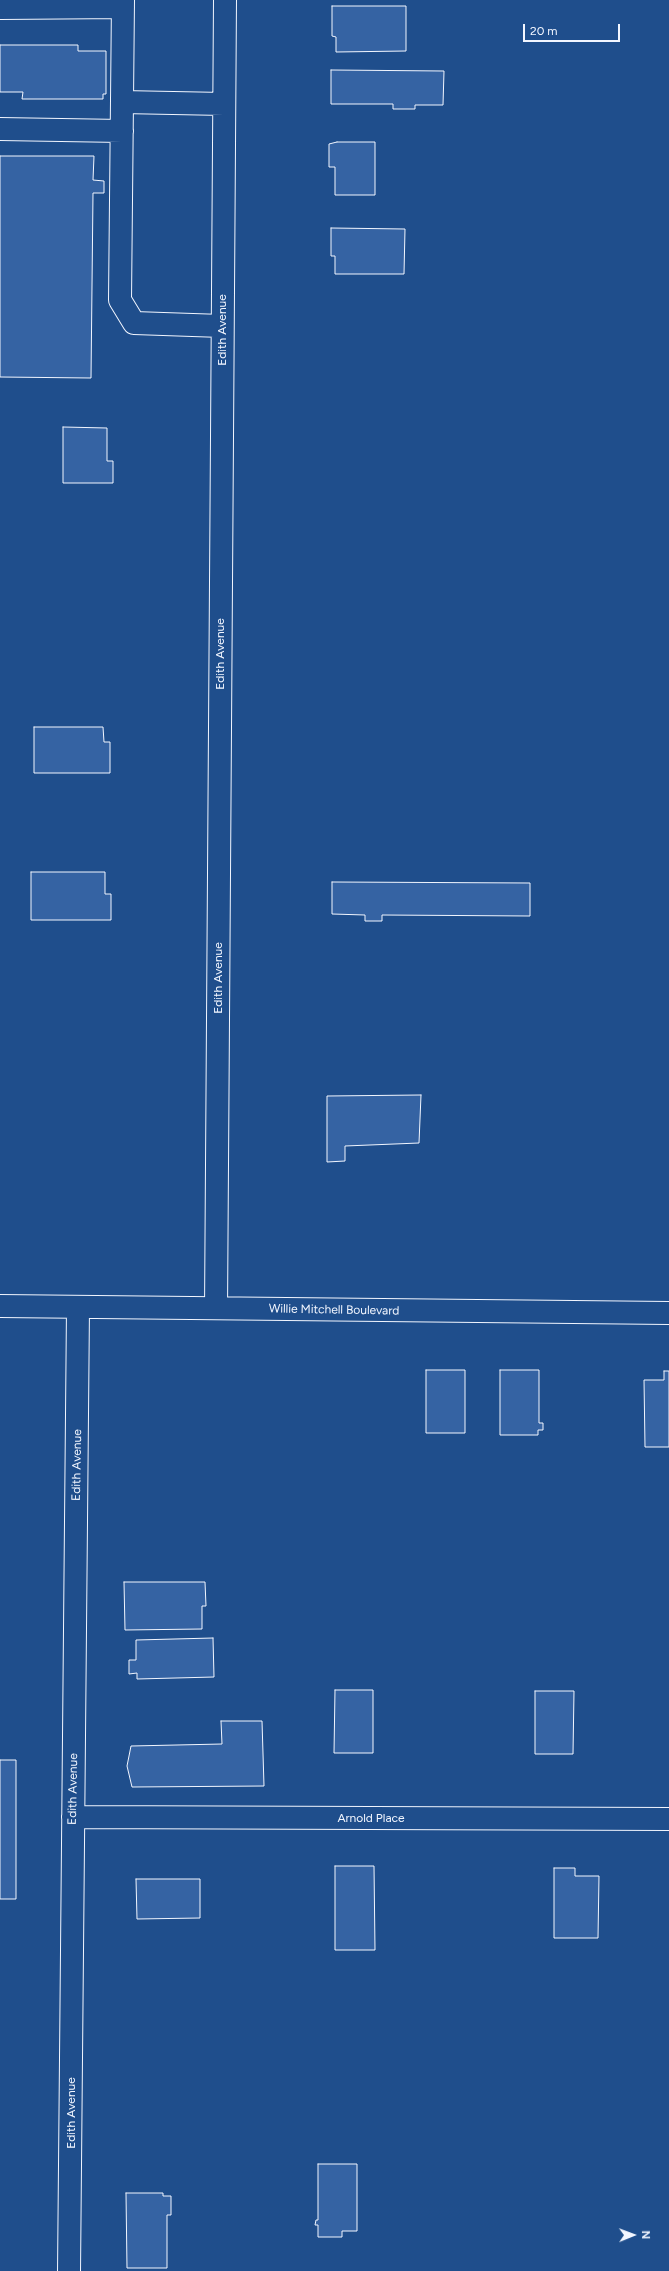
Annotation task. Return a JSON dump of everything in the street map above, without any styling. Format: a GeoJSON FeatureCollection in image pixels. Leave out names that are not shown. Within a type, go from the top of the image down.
{"type":"FeatureCollection","features":[{"type":"Feature","properties":{"kind":"street","name":"Edith Avenue"},"geometry":{"type":"LineString","coordinates":[[216,1308],[225,0]]}},
{"type":"Feature","properties":{"kind":"street"},"geometry":{"type":"LineString","coordinates":[[0,8],[123,4],[120,300],[134,323],[222,326]]}},
{"type":"Feature","properties":{"kind":"street"},"geometry":{"type":"LineString","coordinates":[[122,102],[224,104]]}},
{"type":"Feature","properties":{"kind":"street"},"geometry":{"type":"LineString","coordinates":[[0,129],[122,131]]}},
{"type":"Feature","properties":{"kind":"street","name":"Willie Mitchell Boulevard"},"geometry":{"type":"LineString","coordinates":[[0,1306],[669,1313]]}},
{"type":"Feature","properties":{"kind":"street","name":"Edith Avenue"},"geometry":{"type":"LineString","coordinates":[[69,2271],[78,1307]]}},
{"type":"Feature","properties":{"kind":"street","name":"Arnold Place"},"geometry":{"type":"LineString","coordinates":[[73,1817],[669,1820]]}},
{"type":"Feature","properties":{"kind":"building"},"geometry":{"type":"Polygon","coordinates":[[[332,6],[406,6],[406,51],[336,52],[336,37],[332,36],[332,6]]]}},
{"type":"Feature","properties":{"kind":"building"},"geometry":{"type":"Polygon","coordinates":[[[0,45],[78,45],[78,51],[106,51],[106,94],[103,94],[103,99],[22,99],[23,92],[0,92],[0,45]]]}},
{"type":"Feature","properties":{"kind":"building"},"geometry":{"type":"Polygon","coordinates":[[[331,70],[444,71],[443,105],[415,105],[415,109],[393,109],[393,104],[331,104],[331,70]]]}},
{"type":"Feature","properties":{"kind":"building"},"geometry":{"type":"Polygon","coordinates":[[[337,142],[375,142],[375,195],[335,195],[335,167],[329,167],[329,144],[337,142]]]}},
{"type":"Feature","properties":{"kind":"building"},"geometry":{"type":"Polygon","coordinates":[[[0,156],[94,156],[93,180],[104,181],[104,193],[93,193],[91,378],[0,377],[0,156]]]}},
{"type":"Feature","properties":{"kind":"building"},"geometry":{"type":"Polygon","coordinates":[[[331,228],[405,229],[404,274],[335,274],[335,256],[331,256],[331,228]]]}},
{"type":"Feature","properties":{"kind":"building"},"geometry":{"type":"Polygon","coordinates":[[[63,427],[107,428],[107,461],[113,461],[113,483],[63,483],[63,427]]]}},
{"type":"Feature","properties":{"kind":"building"},"geometry":{"type":"Polygon","coordinates":[[[34,727],[103,727],[104,742],[110,742],[110,773],[34,773],[34,727]]]}},
{"type":"Feature","properties":{"kind":"building"},"geometry":{"type":"Polygon","coordinates":[[[31,872],[105,872],[105,894],[111,894],[111,920],[31,920],[31,872]]]}},
{"type":"Feature","properties":{"kind":"building"},"geometry":{"type":"Polygon","coordinates":[[[332,882],[530,883],[530,916],[382,915],[382,921],[365,921],[365,915],[332,914],[332,882]]]}},
{"type":"Feature","properties":{"kind":"building"},"geometry":{"type":"Polygon","coordinates":[[[421,1095],[419,1143],[345,1146],[345,1161],[327,1162],[327,1096],[421,1095]]]}},
{"type":"Feature","properties":{"kind":"building"},"geometry":{"type":"Polygon","coordinates":[[[426,1370],[465,1370],[465,1433],[426,1433],[426,1370]]]}},
{"type":"Feature","properties":{"kind":"building"},"geometry":{"type":"Polygon","coordinates":[[[500,1370],[539,1370],[539,1423],[543,1423],[543,1430],[538,1430],[538,1435],[500,1435],[500,1370]]]}},
{"type":"Feature","properties":{"kind":"building"},"geometry":{"type":"Polygon","coordinates":[[[664,1371],[669,1371],[669,1447],[645,1447],[644,1380],[664,1380],[664,1371]]]}},
{"type":"Feature","properties":{"kind":"building"},"geometry":{"type":"Polygon","coordinates":[[[124,1582],[205,1582],[206,1606],[202,1606],[202,1629],[125,1630],[124,1582]]]}},
{"type":"Feature","properties":{"kind":"building"},"geometry":{"type":"Polygon","coordinates":[[[213,1638],[214,1677],[137,1679],[137,1673],[129,1674],[129,1660],[136,1660],[136,1640],[213,1638]]]}},
{"type":"Feature","properties":{"kind":"building"},"geometry":{"type":"Polygon","coordinates":[[[335,1690],[373,1690],[373,1753],[334,1753],[335,1690]]]}},
{"type":"Feature","properties":{"kind":"building"},"geometry":{"type":"Polygon","coordinates":[[[535,1691],[574,1691],[573,1754],[535,1754],[535,1691]]]}},
{"type":"Feature","properties":{"kind":"building"},"geometry":{"type":"Polygon","coordinates":[[[221,1721],[262,1721],[264,1786],[132,1787],[127,1766],[131,1746],[222,1744],[221,1721]]]}},
{"type":"Feature","properties":{"kind":"building"},"geometry":{"type":"Polygon","coordinates":[[[0,1760],[16,1760],[16,1899],[0,1899],[0,1760]]]}},
{"type":"Feature","properties":{"kind":"building"},"geometry":{"type":"Polygon","coordinates":[[[335,1866],[374,1866],[375,1950],[335,1950],[335,1866]]]}},
{"type":"Feature","properties":{"kind":"building"},"geometry":{"type":"Polygon","coordinates":[[[554,1868],[575,1868],[575,1876],[599,1876],[598,1938],[554,1938],[554,1868]]]}},
{"type":"Feature","properties":{"kind":"building"},"geometry":{"type":"Polygon","coordinates":[[[136,1879],[200,1879],[200,1918],[137,1919],[136,1879]]]}},
{"type":"Feature","properties":{"kind":"building"},"geometry":{"type":"Polygon","coordinates":[[[318,2164],[357,2164],[357,2231],[342,2231],[342,2237],[318,2237],[318,2225],[315,2225],[316,2220],[318,2220],[318,2164]]]}},
{"type":"Feature","properties":{"kind":"building"},"geometry":{"type":"Polygon","coordinates":[[[126,2193],[163,2193],[163,2196],[171,2196],[171,2215],[167,2215],[167,2268],[127,2268],[126,2193]]]}}]}
